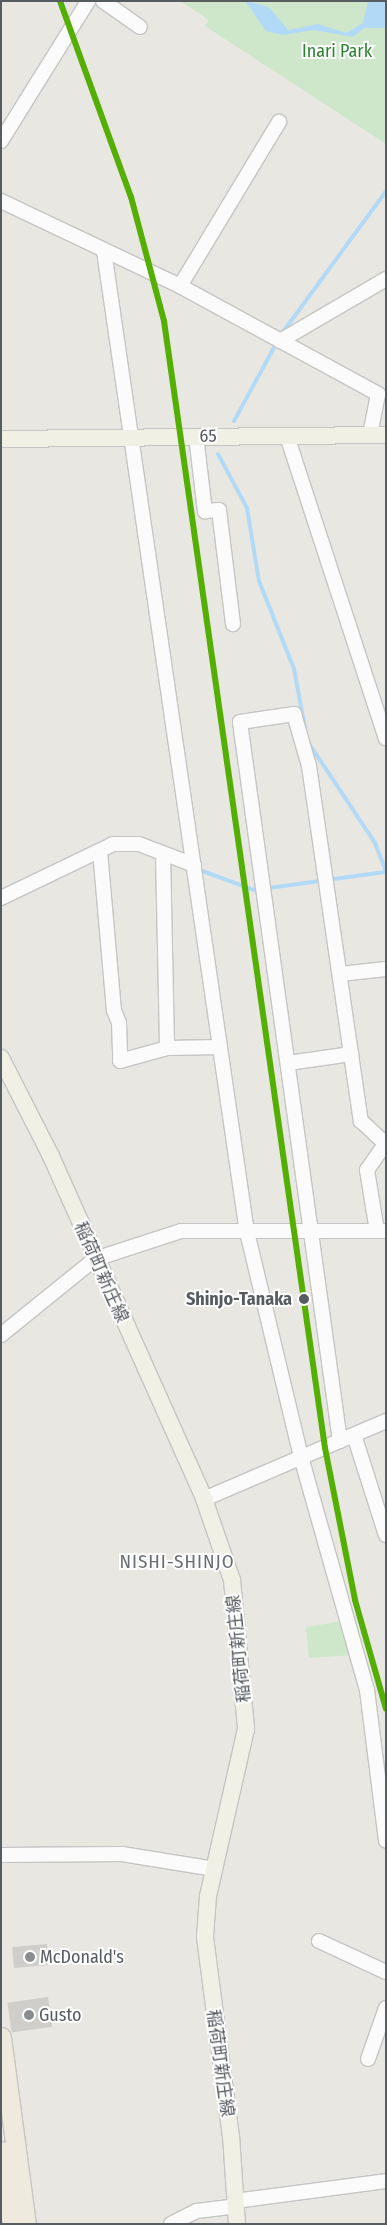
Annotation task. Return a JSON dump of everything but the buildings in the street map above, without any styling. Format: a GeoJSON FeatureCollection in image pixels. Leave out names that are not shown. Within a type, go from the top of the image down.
{"type":"FeatureCollection","features":[{"type":"Feature","properties":{"kind":"highway"},"geometry":{"type":"LineString","coordinates":[[1,2038],[26,2224]]}},
{"type":"Feature","properties":{"kind":"highway"},"geometry":{"type":"LineString","coordinates":[[1,2151],[12,2224]]}},
{"type":"Feature","properties":{"kind":"main road","name":"65"},"geometry":{"type":"LineString","coordinates":[[1,439],[378,435]]}},
{"type":"Feature","properties":{"kind":"main road","name":"稲荷町新庄線"},"geometry":{"type":"LineString","coordinates":[[1,1058],[50,1154],[204,1499],[232,1580],[246,1729],[214,1868],[205,1937],[237,2224]]}},
{"type":"Feature","properties":{"kind":"street"},"geometry":{"type":"LineString","coordinates":[[1,141],[88,1]]}},
{"type":"Feature","properties":{"kind":"street"},"geometry":{"type":"LineString","coordinates":[[103,1],[140,28]]}},
{"type":"Feature","properties":{"kind":"street"},"geometry":{"type":"LineString","coordinates":[[180,286],[279,122]]}},
{"type":"Feature","properties":{"kind":"street"},"geometry":{"type":"LineString","coordinates":[[1,201],[180,286],[378,394],[378,435]]}},
{"type":"Feature","properties":{"kind":"street"},"geometry":{"type":"LineString","coordinates":[[104,251],[247,1232],[302,1457],[367,1690],[386,1841]]}},
{"type":"Feature","properties":{"kind":"street"},"geometry":{"type":"LineString","coordinates":[[280,341],[386,279]]}},
{"type":"Feature","properties":{"kind":"street"},"geometry":{"type":"LineString","coordinates":[[196,436],[205,511],[219,510],[233,624]]}},
{"type":"Feature","properties":{"kind":"street"},"geometry":{"type":"LineString","coordinates":[[287,436],[386,738]]}},
{"type":"Feature","properties":{"kind":"street"},"geometry":{"type":"LineString","coordinates":[[1,1336],[96,1259],[181,1231],[247,1232],[311,1231],[381,1231],[367,1170],[385,1144],[361,1121],[310,766],[294,714],[240,722],[288,1063],[311,1231],[340,1441]]}},
{"type":"Feature","properties":{"kind":"street"},"geometry":{"type":"LineString","coordinates":[[1,898],[113,844],[139,844],[194,866]]}},
{"type":"Feature","properties":{"kind":"street"},"geometry":{"type":"LineString","coordinates":[[100,851],[114,1010],[120,1023],[120,1061],[167,1048],[220,1047]]}},
{"type":"Feature","properties":{"kind":"street"},"geometry":{"type":"LineString","coordinates":[[163,854],[167,1048]]}},
{"type":"Feature","properties":{"kind":"street"},"geometry":{"type":"LineString","coordinates":[[340,974],[386,969]]}},
{"type":"Feature","properties":{"kind":"street"},"geometry":{"type":"LineString","coordinates":[[288,1063],[351,1054]]}},
{"type":"Feature","properties":{"kind":"street"},"geometry":{"type":"LineString","coordinates":[[204,1499],[386,1421]]}},
{"type":"Feature","properties":{"kind":"street"},"geometry":{"type":"LineString","coordinates":[[354,1435],[386,1535]]}},
{"type":"Feature","properties":{"kind":"street"},"geometry":{"type":"LineString","coordinates":[[1,1855],[122,1854],[214,1868]]}},
{"type":"Feature","properties":{"kind":"street"},"geometry":{"type":"LineString","coordinates":[[319,1941],[386,1972]]}},
{"type":"Feature","properties":{"kind":"street"},"geometry":{"type":"LineString","coordinates":[[368,2059],[386,2008]]}},
{"type":"Feature","properties":{"kind":"street"},"geometry":{"type":"LineString","coordinates":[[171,2224],[197,2211],[386,2181]]}},
{"type":"Feature","properties":{"kind":"green space","name":"Inari Park"},"geometry":{"type":"Polygon","coordinates":[[[180,1],[386,1],[386,144],[205,26],[209,20],[180,1]]]}},
{"type":"Feature","properties":{"kind":"green space"},"geometry":{"type":"Polygon","coordinates":[[[344,1621],[352,1655],[309,1658],[306,1627],[344,1621]]]}},
{"type":"Feature","properties":{"kind":"water"},"geometry":{"type":"Polygon","coordinates":[[[245,1],[269,7],[288,30],[318,24],[346,33],[363,23],[368,1],[386,1],[386,28],[364,28],[353,37],[314,30],[282,35],[266,31],[245,1]]]}},
{"type":"Feature","properties":{"kind":"waterway"},"geometry":{"type":"LineString","coordinates":[[280,336],[386,191]]}},
{"type":"Feature","properties":{"kind":"waterway"},"geometry":{"type":"LineString","coordinates":[[234,421],[277,342]]}},
{"type":"Feature","properties":{"kind":"waterway"},"geometry":{"type":"LineString","coordinates":[[218,454],[247,508],[259,581],[294,669],[305,728]]}},
{"type":"Feature","properties":{"kind":"waterway"},"geometry":{"type":"LineString","coordinates":[[308,742],[375,843],[386,872]]}},
{"type":"Feature","properties":{"kind":"waterway"},"geometry":{"type":"LineString","coordinates":[[197,869],[254,890],[385,872]]}},
{"type":"Feature","properties":{"kind":"transit line"},"geometry":{"type":"LineString","coordinates":[[60,1],[131,197],[164,321],[325,1448],[355,1600],[386,1709]]}},
{"type":"Feature","properties":{"kind":"place","name":"Shinjo-Tanaka"},"geometry":{"type":"Point","coordinates":[304,1299]}},
{"type":"Feature","properties":{"kind":"place","name":"McDonald's"},"geometry":{"type":"Point","coordinates":[30,1957]}},
{"type":"Feature","properties":{"kind":"place","name":"Gusto"},"geometry":{"type":"Point","coordinates":[29,2015]}},
{"type":"Feature","properties":{"kind":"district","name":"NISHI-SHINJO"},"geometry":{"type":"Point","coordinates":[177,1562]}}]}
